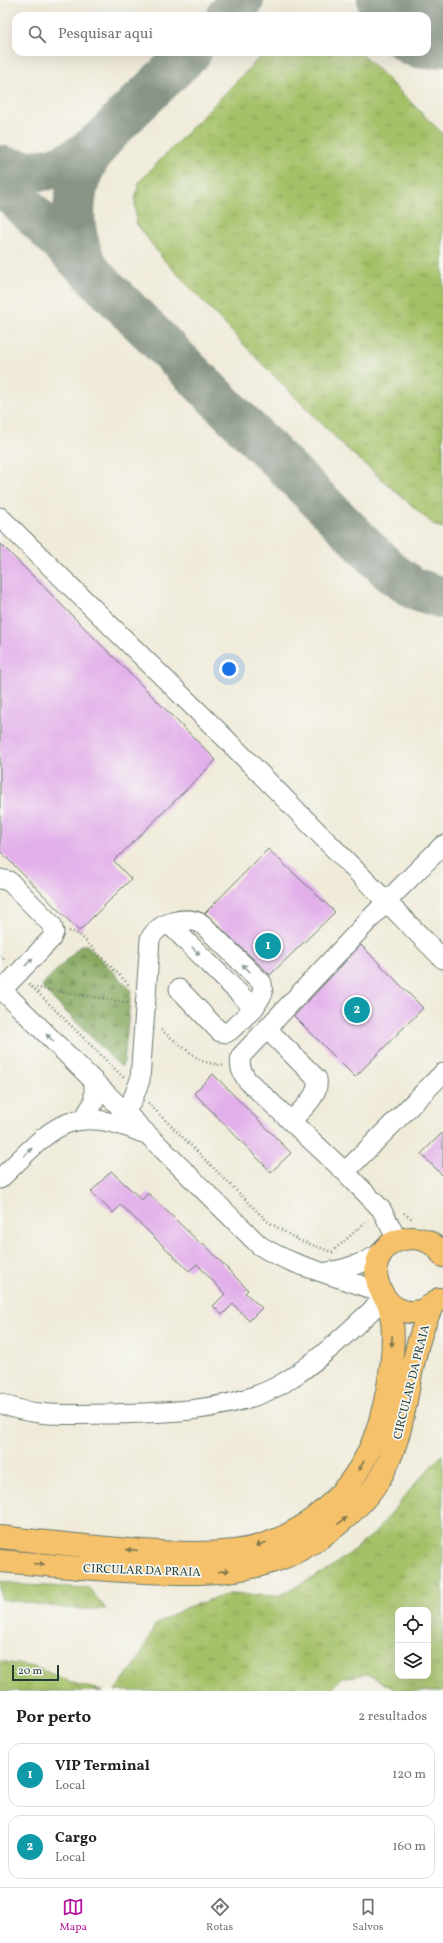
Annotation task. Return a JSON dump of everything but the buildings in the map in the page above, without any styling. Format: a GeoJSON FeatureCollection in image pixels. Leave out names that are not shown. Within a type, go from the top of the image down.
{"type":"FeatureCollection","features":[{"type":"Feature","properties":{"kind":"highway"},"geometry":{"type":"LineString","coordinates":[[391,1247],[415,1238],[434,1241],[434,1246],[443,1256]]}},
{"type":"Feature","properties":{"kind":"highway","name":"CIRCULAR DA PRAIA"},"geometry":{"type":"LineString","coordinates":[[0,1537],[174,1553],[211,1553],[236,1551],[265,1543],[295,1529],[314,1517],[334,1501],[349,1485],[365,1460],[376,1435],[385,1401],[391,1363],[392,1312],[376,1282],[376,1271],[379,1260],[391,1247]]}},
{"type":"Feature","properties":{"kind":"highway"},"geometry":{"type":"LineString","coordinates":[[385,1297],[397,1307],[411,1311],[425,1308],[441,1298]]}},
{"type":"Feature","properties":{"kind":"highway","name":"CIRCULAR DA PRAIA"},"geometry":{"type":"LineString","coordinates":[[0,1560],[113,1571],[172,1574],[213,1573],[243,1569],[274,1561],[300,1550],[349,1516],[367,1497],[385,1470],[398,1440],[420,1338],[441,1298]]}},
{"type":"Feature","properties":{"kind":"street"},"geometry":{"type":"LineString","coordinates":[[0,517],[221,734],[443,959]]}},
{"type":"Feature","properties":{"kind":"street"},"geometry":{"type":"LineString","coordinates":[[325,1273],[349,1269],[363,1264],[391,1247],[381,1209],[345,1172],[247,1080],[240,1070],[241,1056],[386,902],[443,845]]}},
{"type":"Feature","properties":{"kind":"street"},"geometry":{"type":"LineString","coordinates":[[0,880],[9,881],[52,925],[54,932],[51,939],[1,989],[125,1111],[242,1230],[259,1245],[278,1257],[343,1278],[385,1297],[312,1364],[278,1385],[259,1394],[201,1409],[168,1412],[48,1415],[14,1410],[0,1404]]}},
{"type":"Feature","properties":{"kind":"street"},"geometry":{"type":"LineString","coordinates":[[125,1111],[137,1092],[140,1080],[150,939],[154,932],[168,924],[187,919],[195,920],[202,924],[262,983],[263,993],[254,1008],[226,1033],[220,1032],[179,989]]}},
{"type":"Feature","properties":{"kind":"street"},"geometry":{"type":"LineString","coordinates":[[168,924],[254,1008]]}},
{"type":"Feature","properties":{"kind":"street"},"geometry":{"type":"LineString","coordinates":[[267,1029],[317,1079],[318,1085],[314,1096],[291,1122]]}},
{"type":"Feature","properties":{"kind":"street"},"geometry":{"type":"LineString","coordinates":[[345,1172],[443,1073]]}},
{"type":"Feature","properties":{"kind":"street"},"geometry":{"type":"LineString","coordinates":[[84,1118],[94,1102],[94,1081]]}},
{"type":"Feature","properties":{"kind":"street"},"geometry":{"type":"LineString","coordinates":[[0,1179],[53,1130],[63,1123],[84,1118],[127,1126],[150,1136]]}},
{"type":"Feature","properties":{"kind":"path"},"geometry":{"type":"LineString","coordinates":[[79,934],[132,987]]}},
{"type":"Feature","properties":{"kind":"path"},"geometry":{"type":"LineString","coordinates":[[0,956],[267,1221],[298,1240],[332,1252],[381,1209]]}},
{"type":"Feature","properties":{"kind":"path"},"geometry":{"type":"LineString","coordinates":[[32,987],[136,1004]]}},
{"type":"Feature","properties":{"kind":"path"},"geometry":{"type":"LineString","coordinates":[[159,1029],[201,1061],[240,1070]]}},
{"type":"Feature","properties":{"kind":"green space"},"geometry":{"type":"Polygon","coordinates":[[[261,56],[364,56],[443,134],[443,528],[435,526],[346,448],[267,369],[163,259],[136,223],[135,199],[139,182],[261,56]]]}},
{"type":"Feature","properties":{"kind":"green space"},"geometry":{"type":"Polygon","coordinates":[[[81,945],[87,945],[131,990],[124,1062],[122,1066],[120,1066],[43,989],[42,985],[81,945]]]}},
{"type":"Feature","properties":{"kind":"green space"},"geometry":{"type":"Polygon","coordinates":[[[443,1454],[443,1691],[398,1691],[367,1674],[341,1678],[331,1691],[115,1691],[138,1661],[155,1625],[187,1607],[229,1594],[278,1596],[329,1569],[375,1533],[419,1479],[443,1454]]]}},
{"type":"Feature","properties":{"kind":"green space"},"geometry":{"type":"Polygon","coordinates":[[[0,1581],[25,1585],[89,1588],[106,1609],[72,1609],[0,1599],[0,1581]]]}},
{"type":"Feature","properties":{"kind":"green space"},"geometry":{"type":"Polygon","coordinates":[[[0,1661],[35,1667],[76,1684],[104,1691],[0,1691],[0,1661]]]}},
{"type":"Feature","properties":{"kind":"taxiway"},"geometry":{"type":"LineString","coordinates":[[231,12],[243,0]]}},
{"type":"Feature","properties":{"kind":"taxiway"},"geometry":{"type":"LineString","coordinates":[[90,270],[80,249],[75,227],[74,207],[76,189],[81,174],[97,146],[108,133],[187,56]]}},
{"type":"Feature","properties":{"kind":"taxiway"},"geometry":{"type":"LineString","coordinates":[[0,166],[27,171],[53,168],[78,158],[99,142]]}},
{"type":"Feature","properties":{"kind":"taxiway"},"geometry":{"type":"LineString","coordinates":[[0,182],[391,572],[413,588],[443,598]]}},
{"type":"Feature","properties":{"kind":"runway"},"geometry":{"type":"LineString","coordinates":[[410,0],[422,12]]}},
{"type":"Feature","properties":{"kind":"place","name":"VIP Terminal"},"geometry":{"type":"Point","coordinates":[268,946]}},
{"type":"Feature","properties":{"kind":"place","name":"Cargo"},"geometry":{"type":"Point","coordinates":[357,1010]}}]}
